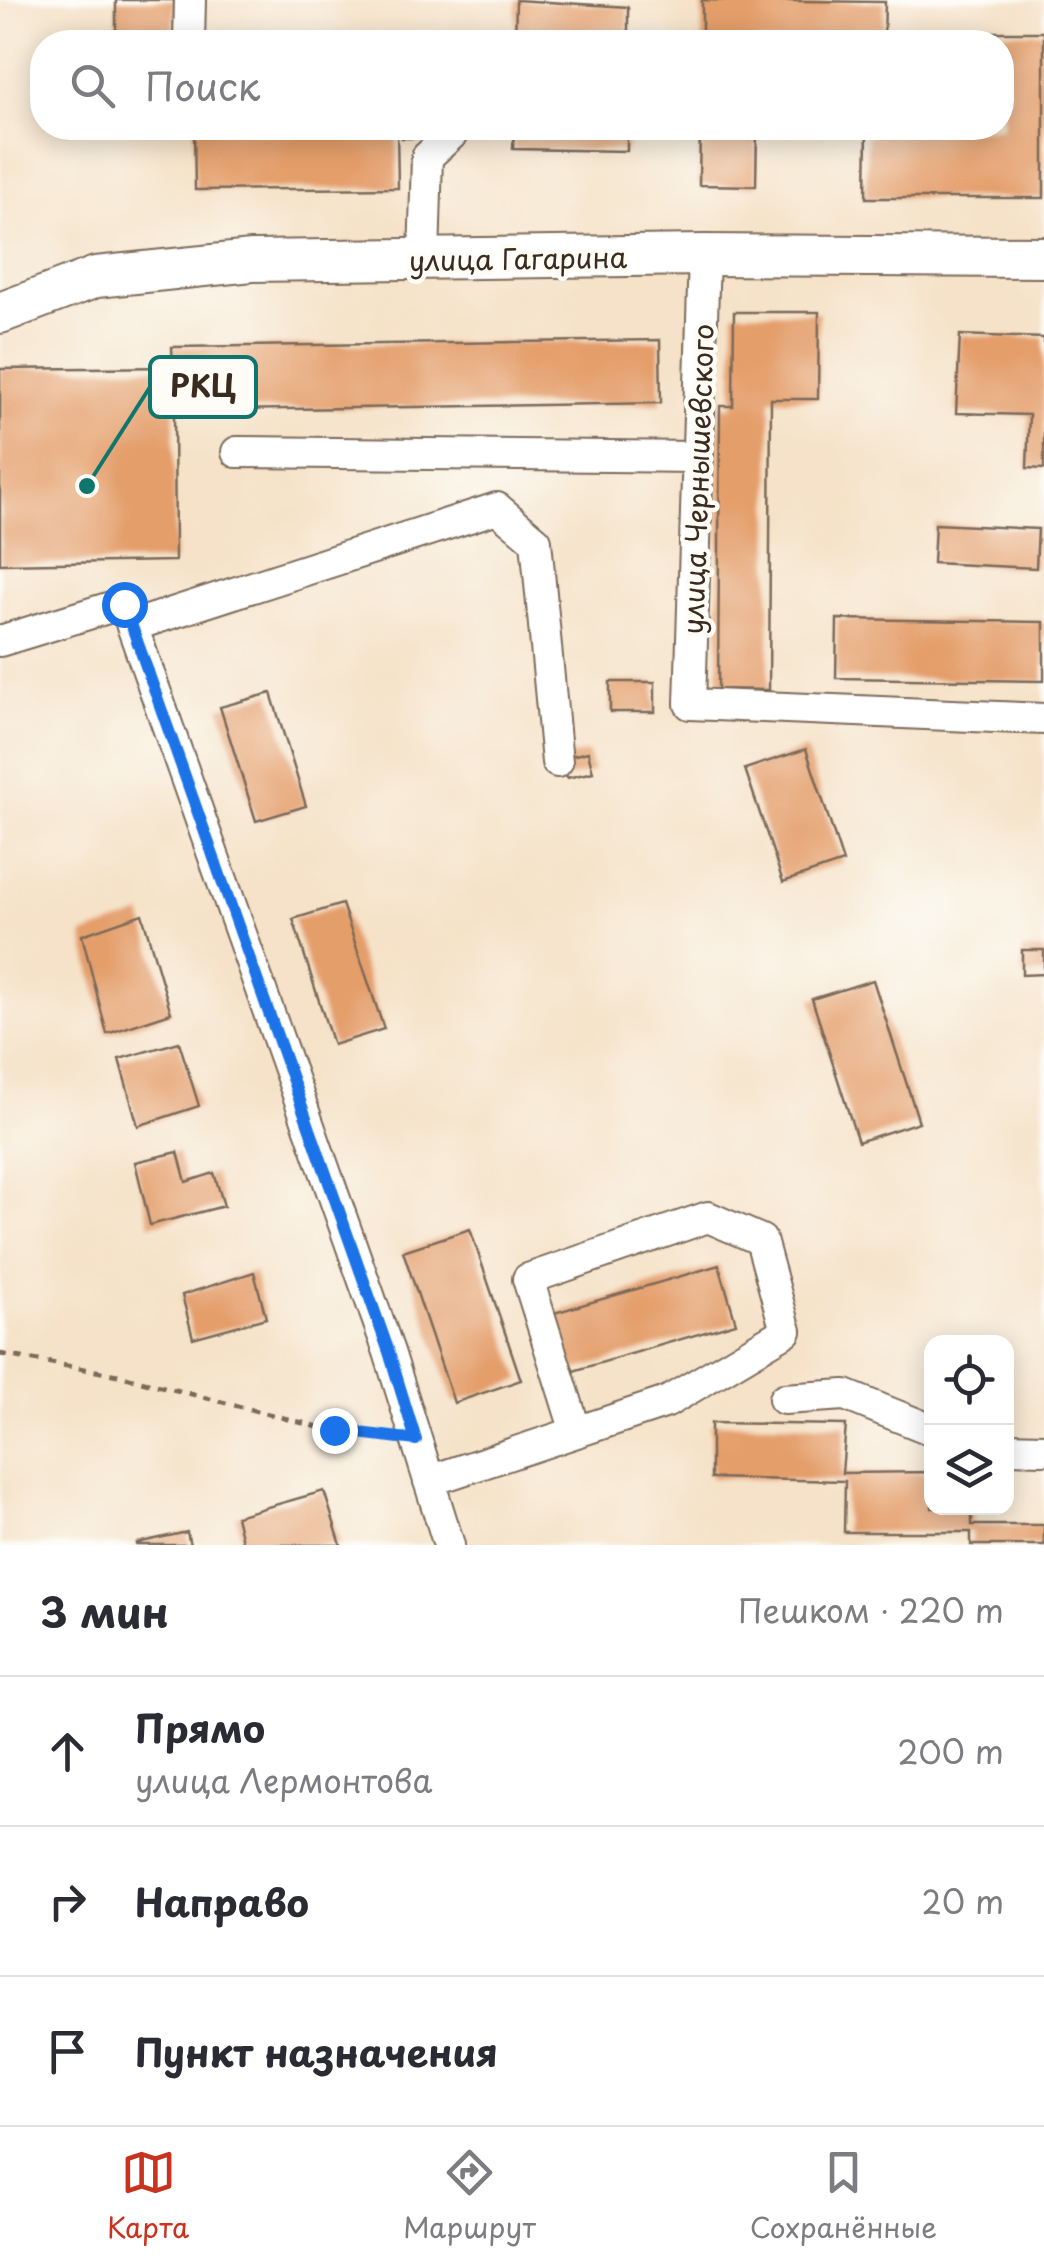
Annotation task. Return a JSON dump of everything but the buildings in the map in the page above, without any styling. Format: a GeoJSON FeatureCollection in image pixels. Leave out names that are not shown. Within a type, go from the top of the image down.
{"type":"FeatureCollection","features":[{"type":"Feature","properties":{"kind":"main road","name":"улица Гагарина"},"geometry":{"type":"LineString","coordinates":[[0,313],[96,278],[252,261],[704,255],[1044,257]]}},
{"type":"Feature","properties":{"kind":"street"},"geometry":{"type":"LineString","coordinates":[[189,30],[190,0]]}},
{"type":"Feature","properties":{"kind":"street"},"geometry":{"type":"LineString","coordinates":[[424,259],[427,157],[445,140]]}},
{"type":"Feature","properties":{"kind":"street","name":"улица Чернышевского"},"geometry":{"type":"LineString","coordinates":[[704,255],[690,704],[1044,718]]}},
{"type":"Feature","properties":{"kind":"street"},"geometry":{"type":"LineString","coordinates":[[237,452],[698,457]]}},
{"type":"Feature","properties":{"kind":"street"},"geometry":{"type":"LineString","coordinates":[[0,641],[128,615],[497,508],[536,541],[557,762]]}},
{"type":"Feature","properties":{"kind":"street"},"geometry":{"type":"LineString","coordinates":[[128,615],[376,1314],[449,1545]]}},
{"type":"Feature","properties":{"kind":"street"},"geometry":{"type":"LineString","coordinates":[[429,1481],[667,1402],[786,1331],[761,1240],[708,1217],[528,1279],[576,1432]]}},
{"type":"Feature","properties":{"kind":"street"},"geometry":{"type":"LineString","coordinates":[[784,1399],[845,1394],[924,1427]]}},
{"type":"Feature","properties":{"kind":"street"},"geometry":{"type":"LineString","coordinates":[[1014,1448],[1044,1450]]}},
{"type":"Feature","properties":{"kind":"path"},"geometry":{"type":"LineString","coordinates":[[0,1354],[118,1375],[334,1430],[416,1440]]}},
{"type":"Feature","properties":{"kind":"place","name":"РКЦ"},"geometry":{"type":"Point","coordinates":[87,486]}},
{"type":"Feature","properties":{"kind":"route"},"geometry":{"type":"LineString","coordinates":[[124,604],[389,1352],[416,1440],[334,1430]]}}]}
